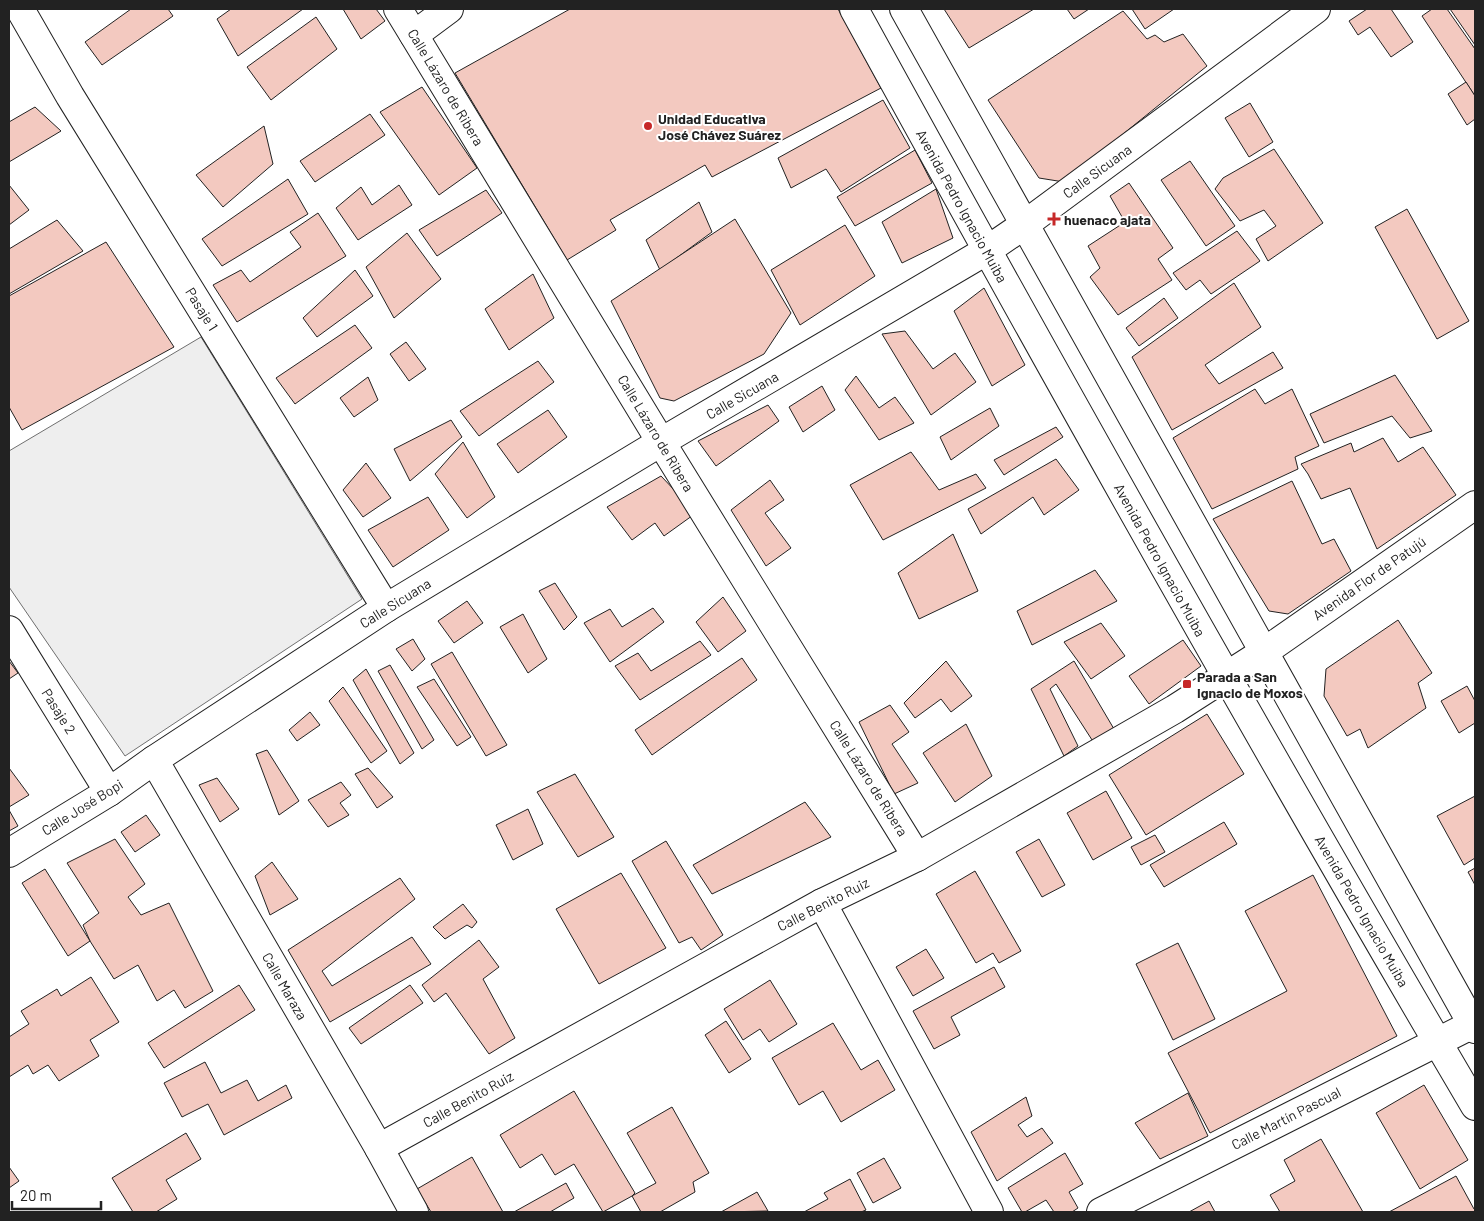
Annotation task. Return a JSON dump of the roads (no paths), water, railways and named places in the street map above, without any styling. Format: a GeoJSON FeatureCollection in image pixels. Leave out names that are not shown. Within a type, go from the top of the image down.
{"type":"FeatureCollection","features":[{"type":"Feature","properties":{"kind":"street","name":"Pasaje 1"},"geometry":{"type":"LineString","coordinates":[[20,9],[70,96],[386,608]]}},
{"type":"Feature","properties":{"kind":"street","name":"Calle Lázaro de Ribera"},"geometry":{"type":"LineString","coordinates":[[398,9],[661,442],[917,857]]}},
{"type":"Feature","properties":{"kind":"street"},"geometry":{"type":"LineString","coordinates":[[414,35],[449,9]]}},
{"type":"Feature","properties":{"kind":"street","name":"Avenida Pedro Ignacio Muiba"},"geometry":{"type":"LineString","coordinates":[[854,9],[986,251],[1226,676],[1475,1106]]}},
{"type":"Feature","properties":{"kind":"street"},"geometry":{"type":"LineString","coordinates":[[904,9],[1474,1025]]}},
{"type":"Feature","properties":{"kind":"street","name":"Calle Sicuana"},"geometry":{"type":"LineString","coordinates":[[154,760],[386,608],[661,442],[986,251],[1024,225],[1316,9]]}},
{"type":"Feature","properties":{"kind":"street","name":"Avenida Flor de Patujú"},"geometry":{"type":"LineString","coordinates":[[1264,652],[1475,505]]}},
{"type":"Feature","properties":{"kind":"street","name":"Pasaje 2"},"geometry":{"type":"LineString","coordinates":[[9,630],[109,792]]}},
{"type":"Feature","properties":{"kind":"street","name":"Calle Benito Ruiz"},"geometry":{"type":"LineString","coordinates":[[379,1148],[822,903],[917,857],[1175,709],[1264,652]]}},
{"type":"Feature","properties":{"kind":"street","name":"Calle José Bopi"},"geometry":{"type":"LineString","coordinates":[[9,853],[109,792],[154,760]]}},
{"type":"Feature","properties":{"kind":"street","name":"Calle Maraza"},"geometry":{"type":"LineString","coordinates":[[154,760],[379,1148],[414,1212]]}},
{"type":"Feature","properties":{"kind":"street"},"geometry":{"type":"LineString","coordinates":[[822,903],[989,1212]]}},
{"type":"Feature","properties":{"kind":"street","name":"Calle Martín Pascual"},"geometry":{"type":"LineString","coordinates":[[1101,1212],[1437,1041],[1474,1025]]}},
{"type":"Feature","properties":{"kind":"place","name":"Unidad Educativa José Chávez Suárez"},"geometry":{"type":"Point","coordinates":[648,126]}},
{"type":"Feature","properties":{"kind":"place","name":"huenaco ajata"},"geometry":{"type":"Point","coordinates":[1054,219]}},
{"type":"Feature","properties":{"kind":"place","name":"Parada a San Ignacio de Moxos"},"geometry":{"type":"Point","coordinates":[1187,684]}}]}
